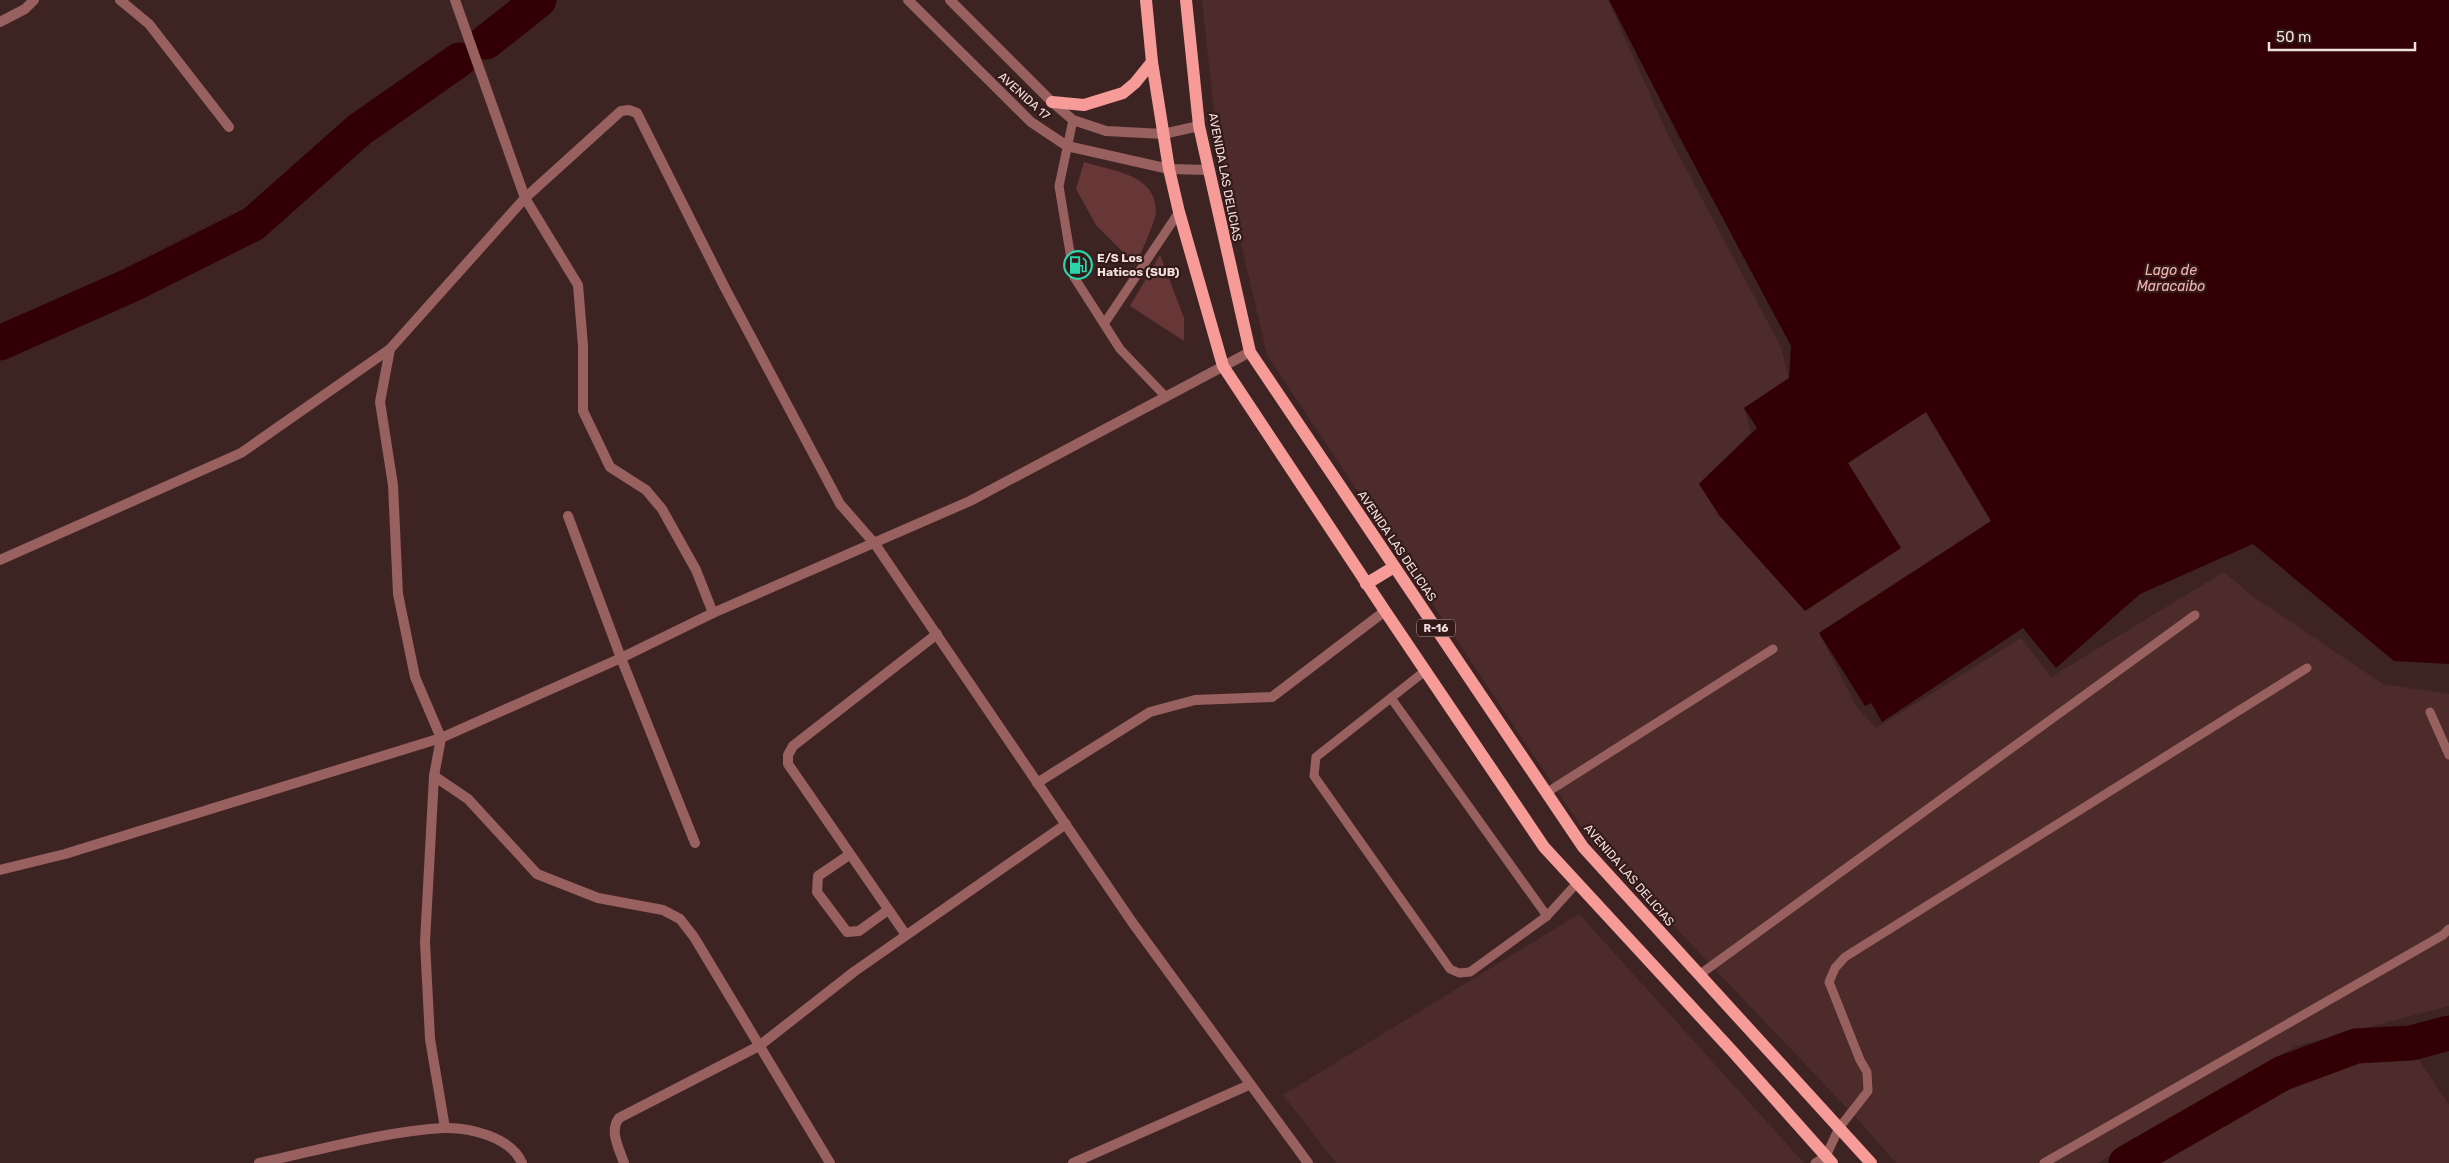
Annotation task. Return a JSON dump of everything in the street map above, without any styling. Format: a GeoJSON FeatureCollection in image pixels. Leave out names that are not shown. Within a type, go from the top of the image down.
{"type":"FeatureCollection","features":[{"type":"Feature","properties":{"kind":"main road","name":"R-16"},"geometry":{"type":"LineString","coordinates":[[1146,0],[1152,62],[1169,169],[1179,212],[1223,366],[1384,612],[1544,847],[1825,1161]]}},
{"type":"Feature","properties":{"kind":"main road","name":"AVENIDA LAS DELICIAS"},"geometry":{"type":"LineString","coordinates":[[1186,0],[1199,126],[1250,352],[1583,847],[1871,1163]]}},
{"type":"Feature","properties":{"kind":"main road"},"geometry":{"type":"LineString","coordinates":[[1052,102],[1084,105],[1123,93],[1152,62]]}},
{"type":"Feature","properties":{"kind":"main road"},"geometry":{"type":"LineString","coordinates":[[1366,584],[1394,567]]}},
{"type":"Feature","properties":{"kind":"street"},"geometry":{"type":"LineString","coordinates":[[0,22],[25,9],[34,0]]}},
{"type":"Feature","properties":{"kind":"street"},"geometry":{"type":"LineString","coordinates":[[120,0],[149,24],[229,127]]}},
{"type":"Feature","properties":{"kind":"street"},"geometry":{"type":"LineString","coordinates":[[455,0],[525,198],[578,285],[584,346],[583,410],[610,467],[646,490],[662,509],[696,570],[713,614]]}},
{"type":"Feature","properties":{"kind":"street","name":"AVENIDA 17"},"geometry":{"type":"LineString","coordinates":[[908,0],[1031,122],[1067,146],[1169,169],[1209,170]]}},
{"type":"Feature","properties":{"kind":"street","name":"AVENIDA 17"},"geometry":{"type":"LineString","coordinates":[[950,0],[1052,102],[1073,120],[1106,131],[1163,134],[1199,126]]}},
{"type":"Feature","properties":{"kind":"street"},"geometry":{"type":"LineString","coordinates":[[0,560],[241,453],[390,348],[525,198],[621,111],[629,110],[637,114],[730,296],[840,504],[875,544],[1132,922],[1249,1085],[1308,1163]]}},
{"type":"Feature","properties":{"kind":"street"},"geometry":{"type":"LineString","coordinates":[[390,348],[380,402],[393,484],[398,594],[415,677],[441,738],[434,776],[424,942],[430,1039],[445,1128]]}},
{"type":"Feature","properties":{"kind":"street"},"geometry":{"type":"LineString","coordinates":[[0,870],[65,854],[441,738],[621,658],[713,614],[970,501],[1250,352]]}},
{"type":"Feature","properties":{"kind":"street"},"geometry":{"type":"LineString","coordinates":[[568,516],[621,658],[695,843]]}},
{"type":"Feature","properties":{"kind":"street"},"geometry":{"type":"LineString","coordinates":[[1037,783],[1150,712],[1195,700],[1272,697],[1384,612]]}},
{"type":"Feature","properties":{"kind":"street"},"geometry":{"type":"LineString","coordinates":[[906,935],[788,764],[788,755],[793,746],[937,634]]}},
{"type":"Feature","properties":{"kind":"street"},"geometry":{"type":"LineString","coordinates":[[434,776],[468,799],[537,874],[598,898],[663,910],[680,919],[694,938],[830,1163]]}},
{"type":"Feature","properties":{"kind":"street"},"geometry":{"type":"LineString","coordinates":[[624,1163],[614,1132],[614,1124],[620,1118],[758,1046],[855,971],[1066,824]]}},
{"type":"Feature","properties":{"kind":"street"},"geometry":{"type":"LineString","coordinates":[[849,855],[818,876],[817,892],[848,932],[859,931],[888,910]]}},
{"type":"Feature","properties":{"kind":"street"},"geometry":{"type":"LineString","coordinates":[[1079,1162],[1249,1085]]}},
{"type":"Feature","properties":{"kind":"street"},"geometry":{"type":"LineString","coordinates":[[259,1163],[385,1136],[445,1128],[486,1134],[508,1144],[522,1163]]}},
{"type":"Feature","properties":{"kind":"lane"},"geometry":{"type":"LineString","coordinates":[[1073,120],[1058,186],[1074,277],[1120,348],[1166,397]]}},
{"type":"Feature","properties":{"kind":"lane"},"geometry":{"type":"LineString","coordinates":[[1104,324],[1179,212]]}},
{"type":"Feature","properties":{"kind":"lane"},"geometry":{"type":"LineString","coordinates":[[1699,975],[2196,615]]}},
{"type":"Feature","properties":{"kind":"lane"},"geometry":{"type":"LineString","coordinates":[[1546,793],[1774,648]]}},
{"type":"Feature","properties":{"kind":"lane"},"geometry":{"type":"LineString","coordinates":[[1825,1161],[1839,1128],[1868,1091],[1867,1072],[1860,1060],[1829,982],[1836,968],[1845,957],[2307,668]]}},
{"type":"Feature","properties":{"kind":"lane"},"geometry":{"type":"LineString","coordinates":[[1425,671],[1316,757],[1314,776],[1444,961],[1450,969],[1459,973],[1470,972],[1547,916],[1577,883]]}},
{"type":"Feature","properties":{"kind":"lane"},"geometry":{"type":"LineString","coordinates":[[1391,698],[1547,916]]}},
{"type":"Feature","properties":{"kind":"lane"},"geometry":{"type":"LineString","coordinates":[[2430,712],[2449,755]]}},
{"type":"Feature","properties":{"kind":"lane"},"geometry":{"type":"LineString","coordinates":[[2044,1163],[2449,929]]}},
{"type":"Feature","properties":{"kind":"shaded area"},"geometry":{"type":"Polygon","coordinates":[[[1202,0],[1608,0],[1668,135],[1781,347],[1789,378],[1744,408],[1751,433],[1699,483],[1719,515],[1805,610],[1848,463],[1926,412],[1991,521],[1819,633],[1856,706],[1876,728],[2021,638],[2051,677],[2224,572],[2252,596],[2383,684],[2449,694],[2449,1006],[2296,1046],[2098,1163],[1896,1163],[1863,1125],[1613,862],[1592,843],[1267,355],[1217,140],[1202,0]]]}},
{"type":"Feature","properties":{"kind":"shaded area"},"geometry":{"type":"Polygon","coordinates":[[[1084,162],[1130,176],[1149,189],[1154,199],[1156,211],[1151,230],[1136,265],[1096,225],[1076,189],[1084,162]]]}},
{"type":"Feature","properties":{"kind":"shaded area"},"geometry":{"type":"Polygon","coordinates":[[[1160,255],[1184,318],[1184,341],[1130,306],[1160,255]]]}},
{"type":"Feature","properties":{"kind":"shaded area"},"geometry":{"type":"Polygon","coordinates":[[[1579,914],[1804,1163],[1336,1163],[1283,1095],[1579,914]]]}},
{"type":"Feature","properties":{"kind":"shaded area"},"geometry":{"type":"Polygon","coordinates":[[[2415,1054],[2449,1105],[2449,1163],[2150,1163],[2292,1082],[2357,1057],[2415,1054]]]}},
{"type":"Feature","properties":{"kind":"water","name":"Lago de Maracaibo"},"geometry":{"type":"Polygon","coordinates":[[[1609,0],[2449,0],[2449,664],[2394,661],[2253,544],[2140,594],[2056,668],[2023,628],[1882,722],[1871,703],[1865,706],[1819,633],[1991,521],[1926,412],[1848,463],[1901,548],[1805,611],[1719,515],[1699,484],[1757,428],[1744,408],[1789,378],[1791,346],[1609,0]]]}},
{"type":"Feature","properties":{"kind":"waterway"},"geometry":{"type":"LineString","coordinates":[[486,42],[539,0]]}},
{"type":"Feature","properties":{"kind":"waterway"},"geometry":{"type":"LineString","coordinates":[[0,343],[131,285],[253,224],[359,130],[459,60]]}},
{"type":"Feature","properties":{"kind":"waterway"},"geometry":{"type":"LineString","coordinates":[[2126,1163],[2283,1073],[2356,1046],[2411,1043],[2449,1033]]}},
{"type":"Feature","properties":{"kind":"place","name":"E/S Los Haticos (SUB)"},"geometry":{"type":"Point","coordinates":[1078,265]}}]}
